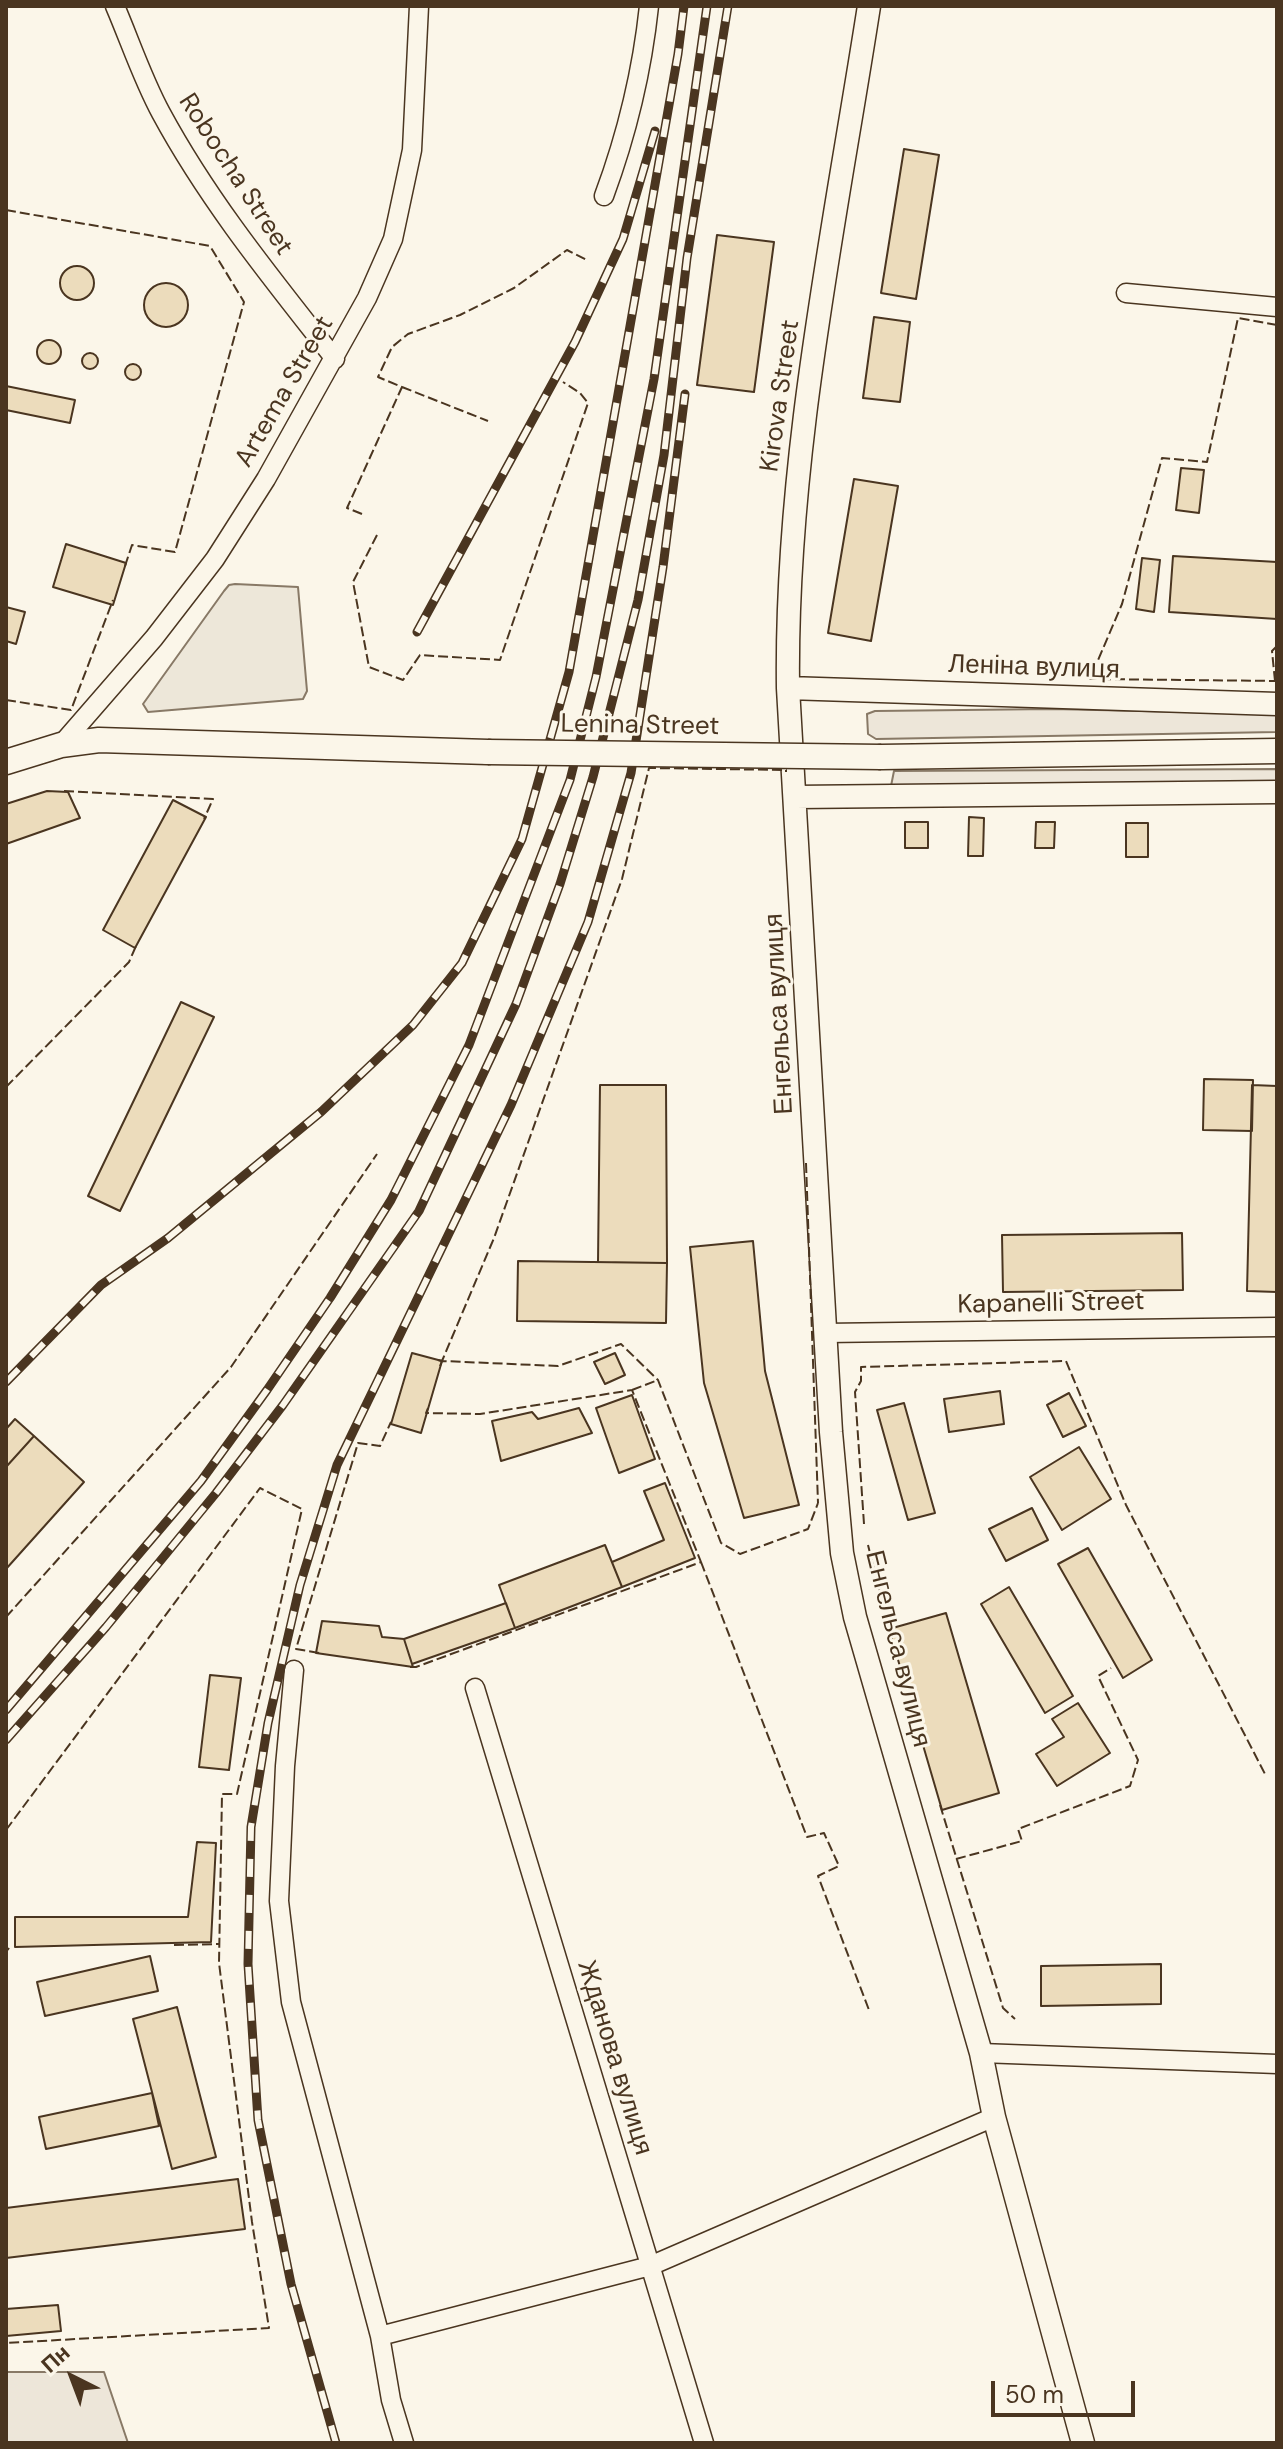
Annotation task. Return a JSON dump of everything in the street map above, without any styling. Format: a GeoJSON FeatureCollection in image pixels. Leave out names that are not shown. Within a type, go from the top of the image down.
{"type":"FeatureCollection","features":[{"type":"Feature","properties":{"kind":"main road","name":"Lenina Street"},"geometry":{"type":"LineString","coordinates":[[6,762],[61,745],[136,740],[488,752],[881,757],[1277,751]]}},
{"type":"Feature","properties":{"kind":"street","name":"Robocha Street"},"geometry":{"type":"LineString","coordinates":[[115,6],[160,112],[190,161],[234,231],[335,359]]}},
{"type":"Feature","properties":{"kind":"street","name":"Artema Street"},"geometry":{"type":"LineString","coordinates":[[61,745],[145,650],[215,559],[266,479],[367,298],[393,239],[412,150],[419,6]]}},
{"type":"Feature","properties":{"kind":"street"},"geometry":{"type":"LineString","coordinates":[[604,196],[642,69],[649,6]]}},
{"type":"Feature","properties":{"kind":"street","name":"Kirova Street"},"geometry":{"type":"LineString","coordinates":[[796,797],[788,688],[789,582],[797,473],[869,6]]}},
{"type":"Feature","properties":{"kind":"street"},"geometry":{"type":"LineString","coordinates":[[1126,293],[1277,307]]}},
{"type":"Feature","properties":{"kind":"street","name":"Леніна вулиця"},"geometry":{"type":"LineString","coordinates":[[788,688],[1277,704]]}},
{"type":"Feature","properties":{"kind":"street"},"geometry":{"type":"LineString","coordinates":[[796,797],[1277,792]]}},
{"type":"Feature","properties":{"kind":"street","name":"Енгельса вулиця"},"geometry":{"type":"LineString","coordinates":[[796,797],[825,1333],[842,1553],[855,1617],[981,2053],[994,2117],[1083,2443]]}},
{"type":"Feature","properties":{"kind":"street","name":"Kapanelli Street"},"geometry":{"type":"LineString","coordinates":[[825,1333],[1277,1327]]}},
{"type":"Feature","properties":{"kind":"street"},"geometry":{"type":"LineString","coordinates":[[294,1670],[285,1766],[279,1901],[291,2002],[380,2336],[391,2400],[404,2443]]}},
{"type":"Feature","properties":{"kind":"street","name":"Жданова вулиця"},"geometry":{"type":"LineString","coordinates":[[475,1688],[704,2443]]}},
{"type":"Feature","properties":{"kind":"street"},"geometry":{"type":"LineString","coordinates":[[981,2053],[1277,2064]]}},
{"type":"Feature","properties":{"kind":"street"},"geometry":{"type":"LineString","coordinates":[[380,2336],[650,2266],[994,2117]]}},
{"type":"Feature","properties":{"kind":"shaded area"},"geometry":{"type":"Polygon","coordinates":[[[235,584],[298,587],[307,691],[303,699],[148,712],[143,704],[224,591],[235,584]]]}},
{"type":"Feature","properties":{"kind":"shaded area"},"geometry":{"type":"Polygon","coordinates":[[[1052,709],[1277,714],[1277,732],[876,739],[868,734],[867,714],[875,711],[1052,709]]]}},
{"type":"Feature","properties":{"kind":"shaded area"},"geometry":{"type":"Polygon","coordinates":[[[1277,769],[1277,783],[891,786],[894,771],[1277,769]]]}},
{"type":"Feature","properties":{"kind":"shaded area"},"geometry":{"type":"Polygon","coordinates":[[[6,2372],[104,2372],[128,2443],[6,2443],[6,2372]]]}},
{"type":"Feature","properties":{"kind":"building"},"geometry":{"type":"Polygon","coordinates":[[[904,149],[939,155],[916,299],[881,293],[904,149]]]}},
{"type":"Feature","properties":{"kind":"building"},"geometry":{"type":"Polygon","coordinates":[[[717,235],[774,242],[754,392],[697,385],[717,235]]]}},
{"type":"Feature","properties":{"kind":"building"},"geometry":{"type":"Polygon","coordinates":[[[77,266],[89,271],[94,283],[89,295],[77,300],[65,295],[60,283],[65,271],[77,266]]]}},
{"type":"Feature","properties":{"kind":"building"},"geometry":{"type":"Polygon","coordinates":[[[166,283],[181,290],[188,305],[181,320],[166,327],[151,320],[144,305],[151,290],[166,283]]]}},
{"type":"Feature","properties":{"kind":"building"},"geometry":{"type":"Polygon","coordinates":[[[874,317],[910,322],[900,402],[863,398],[874,317]]]}},
{"type":"Feature","properties":{"kind":"building"},"geometry":{"type":"Polygon","coordinates":[[[49,340],[57,344],[61,352],[57,360],[49,364],[41,360],[37,352],[41,344],[49,340]]]}},
{"type":"Feature","properties":{"kind":"building"},"geometry":{"type":"Polygon","coordinates":[[[90,353],[96,355],[96,367],[90,369],[84,367],[82,361],[84,355],[90,353]]]}},
{"type":"Feature","properties":{"kind":"building"},"geometry":{"type":"Polygon","coordinates":[[[133,364],[139,366],[139,378],[133,380],[127,378],[125,372],[127,366],[133,364]]]}},
{"type":"Feature","properties":{"kind":"building"},"geometry":{"type":"Polygon","coordinates":[[[6,386],[75,400],[70,423],[6,410],[6,386]]]}},
{"type":"Feature","properties":{"kind":"building"},"geometry":{"type":"Polygon","coordinates":[[[1181,468],[1204,470],[1199,513],[1176,510],[1181,468]]]}},
{"type":"Feature","properties":{"kind":"building"},"geometry":{"type":"Polygon","coordinates":[[[854,479],[898,486],[871,641],[828,633],[854,479]]]}},
{"type":"Feature","properties":{"kind":"building"},"geometry":{"type":"Polygon","coordinates":[[[66,544],[126,563],[113,605],[53,587],[66,544]]]}},
{"type":"Feature","properties":{"kind":"building"},"geometry":{"type":"Polygon","coordinates":[[[1173,556],[1277,562],[1277,619],[1169,612],[1173,556]]]}},
{"type":"Feature","properties":{"kind":"building"},"geometry":{"type":"Polygon","coordinates":[[[1142,558],[1160,560],[1154,612],[1136,609],[1142,558]]]}},
{"type":"Feature","properties":{"kind":"building"},"geometry":{"type":"Polygon","coordinates":[[[6,607],[25,612],[16,644],[6,641],[6,607]]]}},
{"type":"Feature","properties":{"kind":"building"},"geometry":{"type":"Polygon","coordinates":[[[47,791],[68,792],[80,818],[6,844],[6,804],[47,791]]]}},
{"type":"Feature","properties":{"kind":"building"},"geometry":{"type":"Polygon","coordinates":[[[173,800],[206,817],[135,948],[103,930],[173,800]]]}},
{"type":"Feature","properties":{"kind":"building"},"geometry":{"type":"Polygon","coordinates":[[[969,817],[984,818],[983,856],[968,856],[969,817]]]}},
{"type":"Feature","properties":{"kind":"building"},"geometry":{"type":"Polygon","coordinates":[[[905,822],[928,822],[928,848],[905,848],[905,822]]]}},
{"type":"Feature","properties":{"kind":"building"},"geometry":{"type":"Polygon","coordinates":[[[1036,822],[1055,822],[1054,848],[1035,848],[1036,822]]]}},
{"type":"Feature","properties":{"kind":"building"},"geometry":{"type":"Polygon","coordinates":[[[1126,823],[1148,823],[1148,857],[1126,857],[1126,823]]]}},
{"type":"Feature","properties":{"kind":"building"},"geometry":{"type":"Polygon","coordinates":[[[181,1002],[214,1017],[120,1211],[88,1196],[181,1002]]]}},
{"type":"Feature","properties":{"kind":"building"},"geometry":{"type":"Polygon","coordinates":[[[1204,1079],[1253,1080],[1252,1131],[1203,1130],[1204,1079]]]}},
{"type":"Feature","properties":{"kind":"building"},"geometry":{"type":"Polygon","coordinates":[[[600,1085],[666,1085],[667,1263],[598,1262],[600,1085]]]}},
{"type":"Feature","properties":{"kind":"building"},"geometry":{"type":"Polygon","coordinates":[[[1252,1085],[1277,1086],[1277,1292],[1247,1291],[1252,1085]]]}},
{"type":"Feature","properties":{"kind":"building"},"geometry":{"type":"Polygon","coordinates":[[[1182,1233],[1183,1290],[1003,1292],[1002,1235],[1182,1233]]]}},
{"type":"Feature","properties":{"kind":"building"},"geometry":{"type":"Polygon","coordinates":[[[753,1241],[765,1371],[799,1505],[744,1518],[704,1383],[690,1247],[753,1241]]]}},
{"type":"Feature","properties":{"kind":"building"},"geometry":{"type":"Polygon","coordinates":[[[518,1261],[667,1263],[666,1323],[517,1321],[518,1261]]]}},
{"type":"Feature","properties":{"kind":"building"},"geometry":{"type":"Polygon","coordinates":[[[412,1353],[442,1361],[421,1433],[391,1424],[412,1353]]]}},
{"type":"Feature","properties":{"kind":"building"},"geometry":{"type":"Polygon","coordinates":[[[615,1353],[625,1375],[605,1384],[594,1362],[615,1353]]]}},
{"type":"Feature","properties":{"kind":"building"},"geometry":{"type":"Polygon","coordinates":[[[1000,1391],[1004,1424],[949,1432],[944,1399],[1000,1391]]]}},
{"type":"Feature","properties":{"kind":"building"},"geometry":{"type":"Polygon","coordinates":[[[1069,1393],[1086,1426],[1063,1437],[1047,1405],[1069,1393]]]}},
{"type":"Feature","properties":{"kind":"building"},"geometry":{"type":"Polygon","coordinates":[[[632,1395],[655,1459],[619,1473],[596,1408],[632,1395]]]}},
{"type":"Feature","properties":{"kind":"building"},"geometry":{"type":"Polygon","coordinates":[[[904,1403],[935,1513],[908,1520],[877,1410],[904,1403]]]}},
{"type":"Feature","properties":{"kind":"building"},"geometry":{"type":"Polygon","coordinates":[[[579,1408],[592,1433],[501,1461],[492,1421],[532,1412],[538,1419],[579,1408]]]}},
{"type":"Feature","properties":{"kind":"building"},"geometry":{"type":"Polygon","coordinates":[[[15,1419],[34,1436],[6,1467],[6,1429],[15,1419]]]}},
{"type":"Feature","properties":{"kind":"building"},"geometry":{"type":"Polygon","coordinates":[[[34,1436],[84,1482],[6,1569],[6,1467],[34,1436]]]}},
{"type":"Feature","properties":{"kind":"building"},"geometry":{"type":"Polygon","coordinates":[[[1079,1447],[1111,1499],[1062,1530],[1030,1477],[1079,1447]]]}},
{"type":"Feature","properties":{"kind":"building"},"geometry":{"type":"Polygon","coordinates":[[[665,1483],[695,1558],[622,1587],[612,1562],[664,1540],[644,1491],[665,1483]]]}},
{"type":"Feature","properties":{"kind":"building"},"geometry":{"type":"Polygon","coordinates":[[[1032,1508],[1048,1540],[1006,1561],[989,1529],[1032,1508]]]}},
{"type":"Feature","properties":{"kind":"building"},"geometry":{"type":"Polygon","coordinates":[[[605,1545],[622,1587],[515,1628],[499,1585],[605,1545]]]}},
{"type":"Feature","properties":{"kind":"building"},"geometry":{"type":"Polygon","coordinates":[[[1088,1548],[1152,1660],[1123,1678],[1058,1564],[1088,1548]]]}},
{"type":"Feature","properties":{"kind":"building"},"geometry":{"type":"Polygon","coordinates":[[[1009,1587],[1073,1696],[1045,1713],[981,1604],[1009,1587]]]}},
{"type":"Feature","properties":{"kind":"building"},"geometry":{"type":"Polygon","coordinates":[[[506,1603],[515,1628],[412,1664],[404,1639],[506,1603]]]}},
{"type":"Feature","properties":{"kind":"building"},"geometry":{"type":"Polygon","coordinates":[[[946,1613],[999,1793],[942,1810],[889,1629],[946,1613]]]}},
{"type":"Feature","properties":{"kind":"building"},"geometry":{"type":"Polygon","coordinates":[[[322,1621],[379,1626],[382,1637],[404,1639],[413,1667],[316,1653],[322,1621]]]}},
{"type":"Feature","properties":{"kind":"building"},"geometry":{"type":"Polygon","coordinates":[[[210,1675],[241,1678],[229,1770],[199,1767],[210,1675]]]}},
{"type":"Feature","properties":{"kind":"building"},"geometry":{"type":"Polygon","coordinates":[[[1078,1703],[1110,1753],[1057,1786],[1036,1754],[1064,1737],[1052,1719],[1078,1703]]]}},
{"type":"Feature","properties":{"kind":"building"},"geometry":{"type":"Polygon","coordinates":[[[197,1842],[216,1843],[211,1942],[15,1947],[15,1917],[188,1917],[197,1842]]]}},
{"type":"Feature","properties":{"kind":"building"},"geometry":{"type":"Polygon","coordinates":[[[150,1956],[158,1991],[45,2016],[37,1982],[150,1956]]]}},
{"type":"Feature","properties":{"kind":"building"},"geometry":{"type":"Polygon","coordinates":[[[1161,1964],[1161,2004],[1041,2006],[1041,1966],[1161,1964]]]}},
{"type":"Feature","properties":{"kind":"building"},"geometry":{"type":"Polygon","coordinates":[[[177,2007],[216,2157],[172,2169],[133,2019],[177,2007]]]}},
{"type":"Feature","properties":{"kind":"building"},"geometry":{"type":"Polygon","coordinates":[[[152,2093],[159,2126],[46,2149],[39,2117],[152,2093]]]}},
{"type":"Feature","properties":{"kind":"building"},"geometry":{"type":"Polygon","coordinates":[[[238,2179],[245,2229],[6,2258],[6,2208],[238,2179]]]}},
{"type":"Feature","properties":{"kind":"building"},"geometry":{"type":"Polygon","coordinates":[[[58,2305],[61,2331],[6,2336],[6,2309],[58,2305]]]}},
{"type":"Feature","properties":{"kind":"railway"},"geometry":{"type":"LineString","coordinates":[[6,1382],[101,1285],[168,1238],[321,1112],[413,1025],[462,963],[522,839],[569,672],[684,6]]}},
{"type":"Feature","properties":{"kind":"railway"},"geometry":{"type":"LineString","coordinates":[[6,1710],[201,1481],[267,1390],[330,1298],[391,1200],[469,1045],[570,780],[596,677],[654,379],[707,6]]}},
{"type":"Feature","properties":{"kind":"railway"},"geometry":{"type":"LineString","coordinates":[[6,1740],[106,1627],[216,1493],[283,1405],[419,1211],[516,1004],[560,884],[593,777],[638,600],[664,455],[687,258],[728,6]]}},
{"type":"Feature","properties":{"kind":"railway"},"geometry":{"type":"LineString","coordinates":[[417,632],[575,342],[623,239],[655,131]]}},
{"type":"Feature","properties":{"kind":"railway"},"geometry":{"type":"LineString","coordinates":[[336,2443],[291,2284],[258,2120],[248,1964],[251,1827],[268,1723],[300,1585],[337,1465],[511,1105],[588,922],[631,773],[663,567],[685,394]]}},
{"type":"Feature","properties":{"kind":"fence"},"geometry":{"type":"LineString","coordinates":[[6,210],[210,246],[244,302],[175,552],[132,545],[125,566]]}},
{"type":"Feature","properties":{"kind":"fence"},"geometry":{"type":"LineString","coordinates":[[362,514],[347,508],[402,387],[378,377],[392,347],[408,334],[460,315],[514,288],[567,250],[587,260]]}},
{"type":"Feature","properties":{"kind":"fence"},"geometry":{"type":"LineString","coordinates":[[1277,325],[1238,318],[1207,462],[1162,458],[1122,604],[1090,679],[1277,681]]}},
{"type":"Feature","properties":{"kind":"fence"},"geometry":{"type":"LineString","coordinates":[[377,535],[353,582],[369,667],[403,680],[420,655],[500,660],[588,403],[580,393],[563,382]]}},
{"type":"Feature","properties":{"kind":"fence"},"geometry":{"type":"LineString","coordinates":[[402,387],[488,421]]}},
{"type":"Feature","properties":{"kind":"fence"},"geometry":{"type":"LineString","coordinates":[[6,700],[71,710],[113,600]]}},
{"type":"Feature","properties":{"kind":"fence"},"geometry":{"type":"LineString","coordinates":[[1275,681],[1272,651],[1277,646]]}},
{"type":"Feature","properties":{"kind":"fence"},"geometry":{"type":"LineString","coordinates":[[438,1360],[442,1361],[494,1238],[622,879],[649,768],[786,772]]}},
{"type":"Feature","properties":{"kind":"fence"},"geometry":{"type":"LineString","coordinates":[[64,791],[213,799],[204,819]]}},
{"type":"Feature","properties":{"kind":"fence"},"geometry":{"type":"LineString","coordinates":[[6,1087],[129,962],[136,946]]}},
{"type":"Feature","properties":{"kind":"fence"},"geometry":{"type":"LineString","coordinates":[[6,1617],[231,1367],[377,1154]]}},
{"type":"Feature","properties":{"kind":"fence"},"geometry":{"type":"LineString","coordinates":[[806,1163],[818,1503]]}},
{"type":"Feature","properties":{"kind":"fence"},"geometry":{"type":"LineString","coordinates":[[440,1366],[442,1361],[558,1366],[621,1344],[658,1380],[721,1543],[740,1554],[808,1529],[818,1503]]}},
{"type":"Feature","properties":{"kind":"fence"},"geometry":{"type":"LineString","coordinates":[[864,1524],[855,1392],[861,1381],[861,1367],[1066,1361],[1126,1505],[1265,1774]]}},
{"type":"Feature","properties":{"kind":"fence"},"geometry":{"type":"LineString","coordinates":[[632,1390],[658,1380]]}},
{"type":"Feature","properties":{"kind":"fence"},"geometry":{"type":"LineString","coordinates":[[410,1667],[701,1562],[632,1390],[480,1414],[426,1413],[428,1408]]}},
{"type":"Feature","properties":{"kind":"fence"},"geometry":{"type":"LineString","coordinates":[[319,1653],[296,1649],[358,1443],[380,1446],[391,1422]]}},
{"type":"Feature","properties":{"kind":"fence"},"geometry":{"type":"LineString","coordinates":[[6,1830],[260,1488],[302,1509],[237,1794],[222,1794],[219,1963],[252,2222],[269,2328],[6,2343]]}},
{"type":"Feature","properties":{"kind":"fence"},"geometry":{"type":"LineString","coordinates":[[868,1545],[890,1633]]}},
{"type":"Feature","properties":{"kind":"fence"},"geometry":{"type":"LineString","coordinates":[[701,1562],[807,1837],[824,1833],[839,1866],[818,1876],[869,2010]]}},
{"type":"Feature","properties":{"kind":"fence"},"geometry":{"type":"LineString","coordinates":[[956,1859],[1022,1841],[1018,1829],[1130,1786],[1138,1760],[1098,1676],[1111,1668]]}},
{"type":"Feature","properties":{"kind":"fence"},"geometry":{"type":"LineString","coordinates":[[940,1805],[1003,2008],[1015,2019]]}},
{"type":"Feature","properties":{"kind":"fence"},"geometry":{"type":"LineString","coordinates":[[174,1945],[219,1944]]}},
{"type":"Feature","properties":{"kind":"fence"},"geometry":{"type":"LineString","coordinates":[[6,1952],[9,1948]]}}]}
